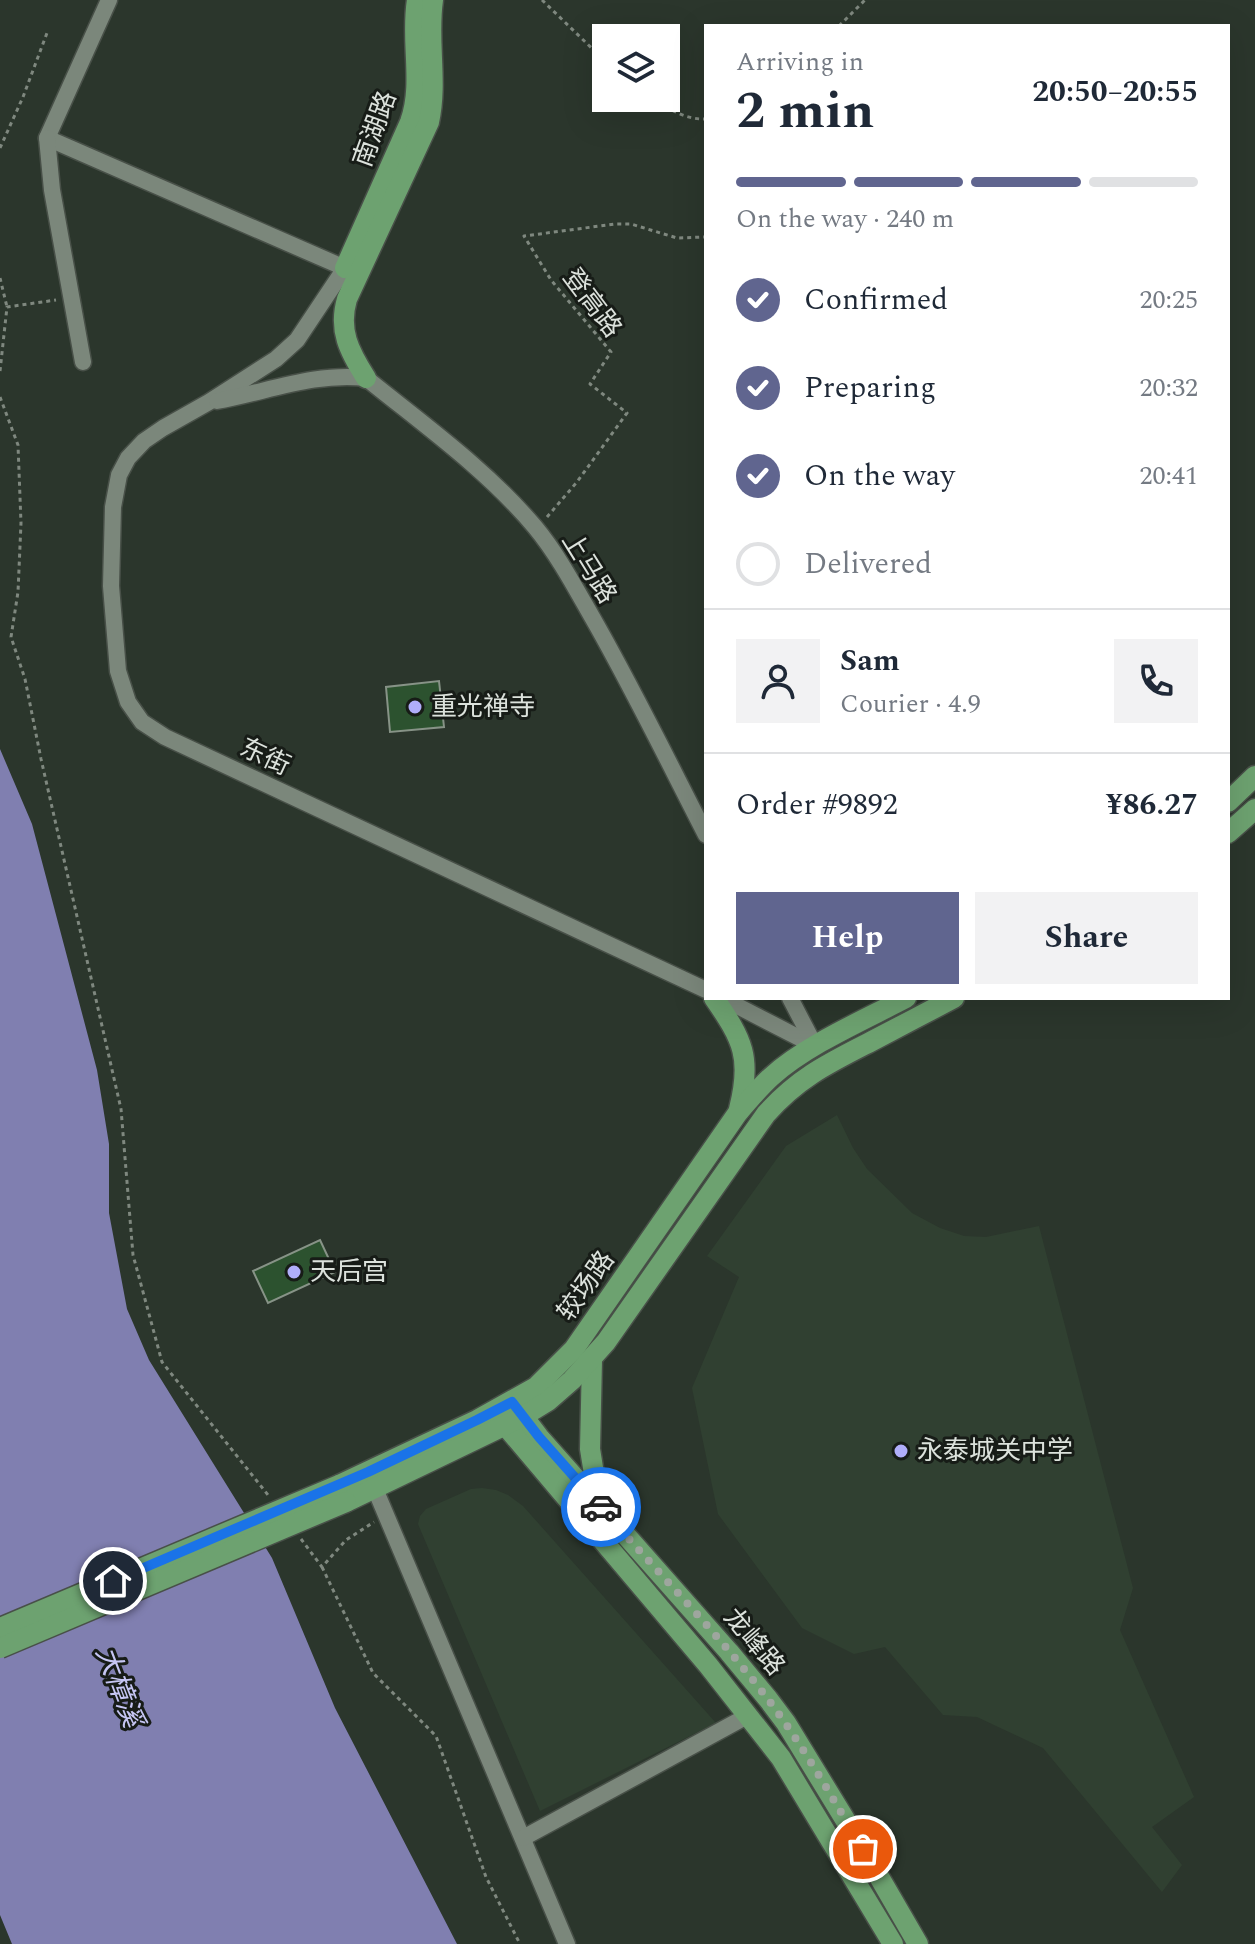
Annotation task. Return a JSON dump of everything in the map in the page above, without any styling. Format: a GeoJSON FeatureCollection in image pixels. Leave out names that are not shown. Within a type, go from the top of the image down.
{"type":"FeatureCollection","features":[{"type":"Feature","properties":{"kind":"main road","name":"南湖路"},"geometry":{"type":"LineString","coordinates":[[345,268],[416,105],[414,20],[417,0]]}},
{"type":"Feature","properties":{"kind":"main road"},"geometry":{"type":"LineString","coordinates":[[366,378],[346,341],[343,310],[429,122],[433,105],[433,0]]}},
{"type":"Feature","properties":{"kind":"main road"},"geometry":{"type":"LineString","coordinates":[[1230,800],[1255,776]]}},
{"type":"Feature","properties":{"kind":"main road"},"geometry":{"type":"LineString","coordinates":[[1230,831],[1255,809]]}},
{"type":"Feature","properties":{"kind":"main road"},"geometry":{"type":"LineString","coordinates":[[715,1000],[739,1036],[744,1052],[743,1091],[737,1114]]}},
{"type":"Feature","properties":{"kind":"main road","name":"较场路"},"geometry":{"type":"LineString","coordinates":[[509,1414],[574,1349],[737,1114],[773,1075],[815,1046],[902,1000]]}},
{"type":"Feature","properties":{"kind":"main road","name":"较场路"},"geometry":{"type":"LineString","coordinates":[[342,1493],[509,1414],[548,1401],[592,1360],[606,1342],[766,1114],[784,1093],[825,1065],[950,1000]]}},
{"type":"Feature","properties":{"kind":"main road"},"geometry":{"type":"LineString","coordinates":[[815,1046],[825,1065]]}},
{"type":"Feature","properties":{"kind":"main road"},"geometry":{"type":"LineString","coordinates":[[592,1360],[590,1449],[599,1505]]}},
{"type":"Feature","properties":{"kind":"main road","name":"龙峰路"},"geometry":{"type":"LineString","coordinates":[[509,1414],[599,1505],[750,1676],[777,1711],[918,1944]]}},
{"type":"Feature","properties":{"kind":"main road","name":"龙峰路"},"geometry":{"type":"LineString","coordinates":[[509,1414],[749,1715],[793,1776],[893,1944]]}},
{"type":"Feature","properties":{"kind":"main road"},"geometry":{"type":"LineString","coordinates":[[0,1628],[342,1493]]}},
{"type":"Feature","properties":{"kind":"main road"},"geometry":{"type":"LineString","coordinates":[[0,1648],[342,1493]]}},
{"type":"Feature","properties":{"kind":"street"},"geometry":{"type":"LineString","coordinates":[[83,362],[52,190],[47,138],[109,0]]}},
{"type":"Feature","properties":{"kind":"street"},"geometry":{"type":"LineString","coordinates":[[47,138],[345,268]]}},
{"type":"Feature","properties":{"kind":"street","name":"东街"},"geometry":{"type":"LineString","coordinates":[[345,268],[297,340],[276,359],[144,441],[128,458],[119,475],[111,543],[114,639],[118,671],[128,702],[142,722],[165,737],[704,989]]}},
{"type":"Feature","properties":{"kind":"street"},"geometry":{"type":"LineString","coordinates":[[209,402],[320,378],[346,375],[366,378]]}},
{"type":"Feature","properties":{"kind":"street","name":"上马路"},"geometry":{"type":"LineString","coordinates":[[366,378],[462,455],[537,529],[562,565],[620,667],[704,831]]}},
{"type":"Feature","properties":{"kind":"street"},"geometry":{"type":"LineString","coordinates":[[726,1000],[815,1046]]}},
{"type":"Feature","properties":{"kind":"street"},"geometry":{"type":"LineString","coordinates":[[791,1000],[815,1046]]}},
{"type":"Feature","properties":{"kind":"street"},"geometry":{"type":"LineString","coordinates":[[371,1480],[567,1944]]}},
{"type":"Feature","properties":{"kind":"street"},"geometry":{"type":"LineString","coordinates":[[523,1838],[749,1715]]}},
{"type":"Feature","properties":{"kind":"path"},"geometry":{"type":"LineString","coordinates":[[542,0],[592,48]]}},
{"type":"Feature","properties":{"kind":"path"},"geometry":{"type":"LineString","coordinates":[[841,24],[865,0]]}},
{"type":"Feature","properties":{"kind":"path"},"geometry":{"type":"LineString","coordinates":[[0,148],[47,33]]}},
{"type":"Feature","properties":{"kind":"path"},"geometry":{"type":"LineString","coordinates":[[677,112],[693,120],[704,119]]}},
{"type":"Feature","properties":{"kind":"path","name":"登高路"},"geometry":{"type":"LineString","coordinates":[[537,529],[577,482],[627,413],[590,384],[611,352],[551,280],[524,236],[631,224],[677,238],[704,237]]}},
{"type":"Feature","properties":{"kind":"path"},"geometry":{"type":"LineString","coordinates":[[0,278],[7,307],[0,371]]}},
{"type":"Feature","properties":{"kind":"path"},"geometry":{"type":"LineString","coordinates":[[7,307],[72,298]]}},
{"type":"Feature","properties":{"kind":"path"},"geometry":{"type":"LineString","coordinates":[[0,397],[18,445],[18,592],[11,637],[25,679],[121,1109],[133,1255],[162,1362],[275,1505]]}},
{"type":"Feature","properties":{"kind":"path"},"geometry":{"type":"LineString","coordinates":[[322,1567],[346,1540],[386,1515]]}},
{"type":"Feature","properties":{"kind":"path"},"geometry":{"type":"LineString","coordinates":[[294,1530],[322,1567],[373,1673],[436,1736],[486,1877],[520,1944]]}},
{"type":"Feature","properties":{"kind":"shaded area","name":"永泰城关中学"},"geometry":{"type":"Polygon","coordinates":[[[837,1115],[867,1169],[912,1213],[964,1236],[986,1237],[1039,1226],[1133,1588],[1120,1630],[1194,1797],[1152,1827],[1182,1865],[1162,1892],[1043,1748],[977,1717],[943,1715],[885,1647],[854,1654],[802,1628],[718,1514],[692,1388],[739,1277],[707,1256],[786,1146],[837,1115]]]}},
{"type":"Feature","properties":{"kind":"shaded area"},"geometry":{"type":"Polygon","coordinates":[[[482,1488],[508,1495],[523,1506],[716,1723],[540,1811],[418,1524],[426,1509],[471,1489],[482,1488]]]}},
{"type":"Feature","properties":{"kind":"water","name":"大樟溪"},"geometry":{"type":"Polygon","coordinates":[[[0,749],[32,824],[97,1070],[109,1144],[109,1213],[127,1309],[149,1360],[272,1558],[335,1708],[457,1944],[12,1944],[0,1915],[0,749]]]}},
{"type":"Feature","properties":{"kind":"building","name":"重光禅寺"},"geometry":{"type":"Polygon","coordinates":[[[439,681],[444,727],[390,732],[386,687],[439,681]]]}},
{"type":"Feature","properties":{"kind":"building","name":"天后宫"},"geometry":{"type":"Polygon","coordinates":[[[320,1240],[335,1272],[268,1303],[253,1271],[320,1240]]]}},
{"type":"Feature","properties":{"kind":"way so far"},"geometry":{"type":"LineString","coordinates":[[601,1507],[768,1699],[863,1849]]}},
{"type":"Feature","properties":{"kind":"place","name":"重光禅寺"},"geometry":{"type":"Point","coordinates":[415,707]}},
{"type":"Feature","properties":{"kind":"place","name":"天后宫"},"geometry":{"type":"Point","coordinates":[294,1272]}},
{"type":"Feature","properties":{"kind":"place","name":"永泰城关中学"},"geometry":{"type":"Point","coordinates":[901,1451]}},
{"type":"Feature","properties":{"kind":"route"},"geometry":{"type":"LineString","coordinates":[[113,1581],[368,1472],[512,1402],[601,1507]]}}]}
